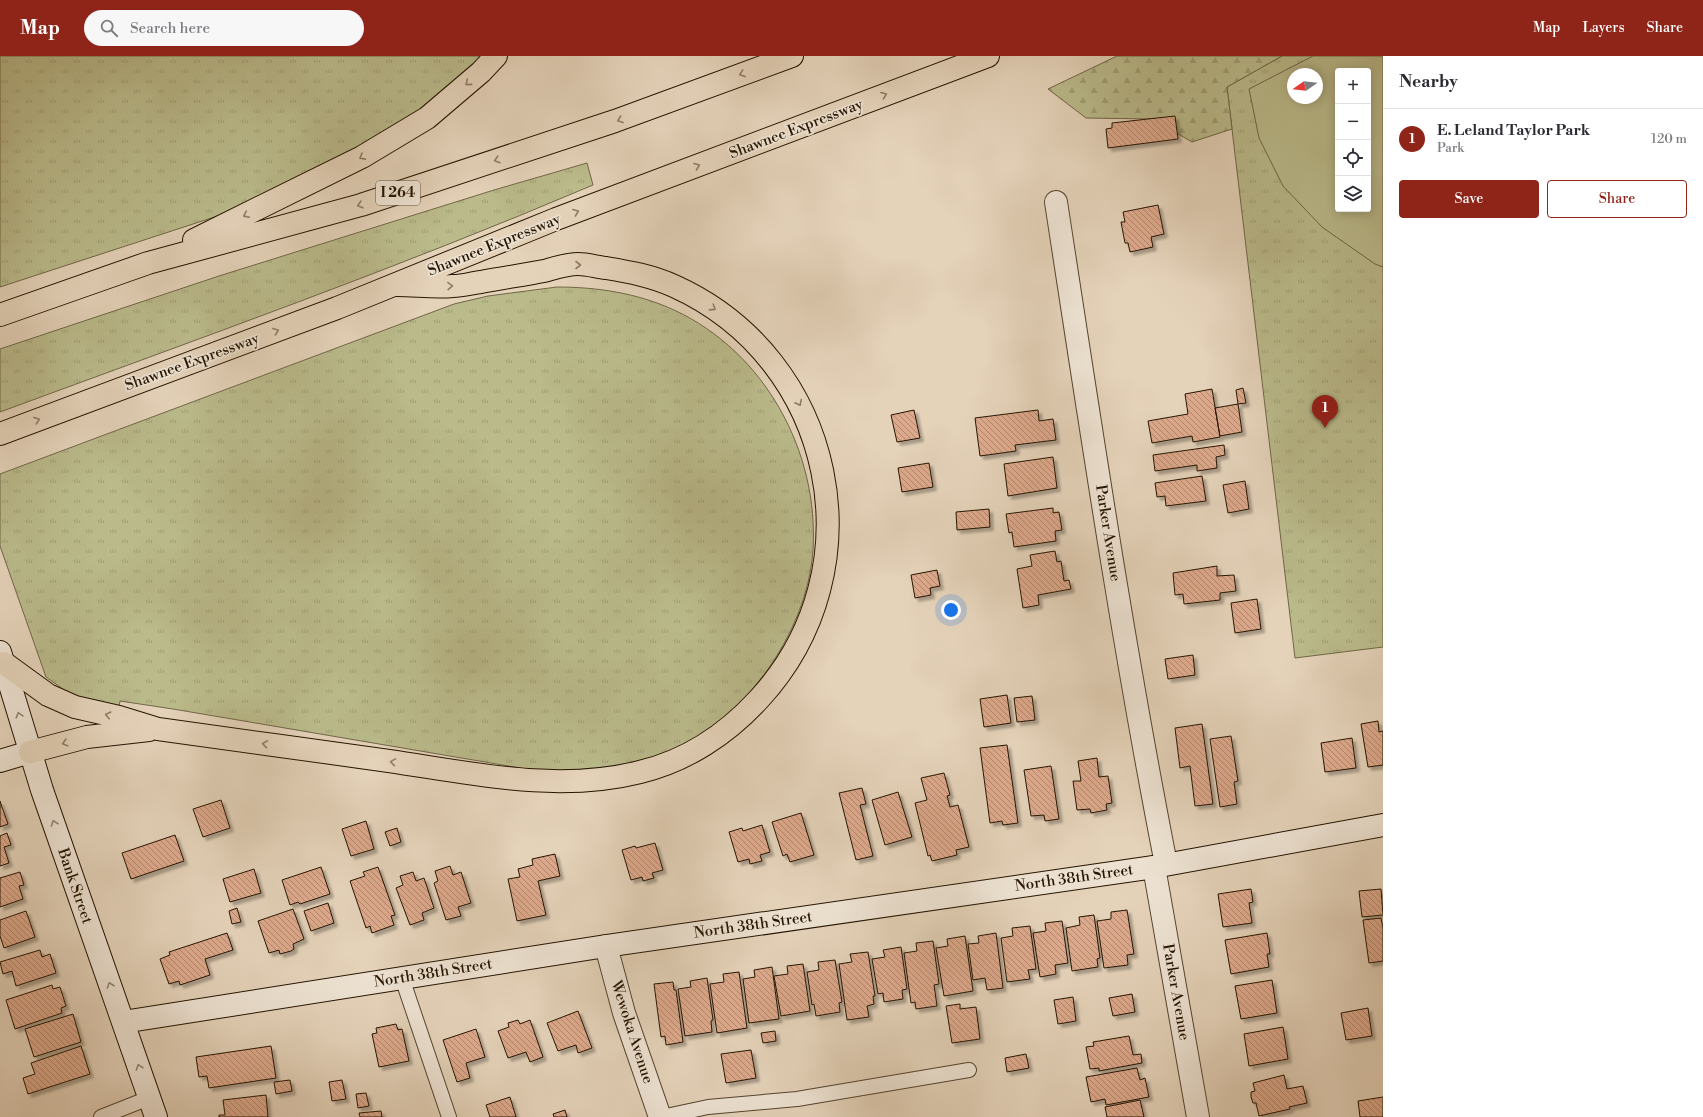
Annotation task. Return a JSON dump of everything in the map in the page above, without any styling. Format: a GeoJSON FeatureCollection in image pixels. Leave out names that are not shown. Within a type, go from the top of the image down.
{"type":"FeatureCollection","features":[{"type":"Feature","properties":{"kind":"highway"},"geometry":{"type":"LineString","coordinates":[[148,263],[362,157],[427,118],[481,72],[496,56]]}},
{"type":"Feature","properties":{"kind":"highway","name":"I 264"},"geometry":{"type":"LineString","coordinates":[[0,315],[148,263],[361,205],[615,122],[792,56]]}},
{"type":"Feature","properties":{"kind":"highway","name":"Shawnee Expressway"},"geometry":{"type":"LineString","coordinates":[[0,434],[397,285],[556,219],[988,56]]}},
{"type":"Feature","properties":{"kind":"highway"},"geometry":{"type":"LineString","coordinates":[[2,658],[48,695],[75,707],[119,717],[158,729],[504,778],[573,782],[614,778],[644,771],[673,761],[701,747],[726,730],[748,711],[768,689],[786,664],[803,633],[818,595],[824,564],[827,524],[827,500],[822,468],[813,437],[794,394],[768,356],[724,314],[698,298],[671,285],[641,274],[577,264],[454,286],[397,285]]}},
{"type":"Feature","properties":{"kind":"highway"},"geometry":{"type":"LineString","coordinates":[[30,752],[87,737],[158,729]]}},
{"type":"Feature","properties":{"kind":"street","name":"Parker Avenue"},"geometry":{"type":"LineString","coordinates":[[1056,202],[1125,644],[1145,757],[1198,1117]]}},
{"type":"Feature","properties":{"kind":"street","name":"Bank Street"},"geometry":{"type":"LineString","coordinates":[[2,658],[30,752],[153,1108]]}},
{"type":"Feature","properties":{"kind":"street"},"geometry":{"type":"LineString","coordinates":[[0,761],[30,752]]}},
{"type":"Feature","properties":{"kind":"street","name":"North 38th Street"},"geometry":{"type":"LineString","coordinates":[[123,1022],[606,946],[1160,865],[1383,825]]}},
{"type":"Feature","properties":{"kind":"street","name":"Wewoka Avenue"},"geometry":{"type":"LineString","coordinates":[[606,946],[624,1013],[660,1117]]}},
{"type":"Feature","properties":{"kind":"lane"},"geometry":{"type":"LineString","coordinates":[[402,978],[449,1117]]}},
{"type":"Feature","properties":{"kind":"lane"},"geometry":{"type":"LineString","coordinates":[[660,1117],[708,1107],[797,1099],[969,1070]]}},
{"type":"Feature","properties":{"kind":"lane"},"geometry":{"type":"LineString","coordinates":[[101,1117],[153,1108]]}},
{"type":"Feature","properties":{"kind":"green space"},"geometry":{"type":"Polygon","coordinates":[[[0,56],[485,56],[399,128],[236,210],[0,287],[0,56]]]}},
{"type":"Feature","properties":{"kind":"green space"},"geometry":{"type":"Polygon","coordinates":[[[1117,56],[1282,56],[1227,87],[1232,129],[1192,142],[1153,119],[1086,118],[1048,89],[1117,56]]]}},
{"type":"Feature","properties":{"kind":"green space"},"geometry":{"type":"Polygon","coordinates":[[[1282,56],[1383,56],[1383,647],[1295,658],[1227,87],[1282,56]]]}},
{"type":"Feature","properties":{"kind":"green space"},"geometry":{"type":"Polygon","coordinates":[[[1313,56],[1383,56],[1383,267],[1375,264],[1322,227],[1283,186],[1259,138],[1249,89],[1287,69],[1287,104],[1323,104],[1323,68],[1290,68],[1313,56]]]}},
{"type":"Feature","properties":{"kind":"green space"},"geometry":{"type":"Polygon","coordinates":[[[587,163],[593,185],[520,216],[372,274],[0,412],[0,349],[219,276],[494,190],[587,163]]]}},
{"type":"Feature","properties":{"kind":"green space"},"geometry":{"type":"Polygon","coordinates":[[[557,287],[587,288],[617,292],[646,299],[674,310],[706,328],[735,351],[760,379],[780,409],[796,442],[807,477],[812,513],[813,550],[804,598],[785,642],[768,669],[747,695],[710,728],[682,746],[667,753],[628,766],[597,771],[544,772],[173,709],[120,701],[119,707],[85,700],[67,692],[46,677],[0,546],[0,474],[454,304],[488,296],[557,287]]]}},
{"type":"Feature","properties":{"kind":"building"},"geometry":{"type":"Polygon","coordinates":[[[1175,116],[1178,139],[1108,148],[1106,129],[1112,128],[1112,123],[1175,116]]]}},
{"type":"Feature","properties":{"kind":"building"},"geometry":{"type":"Polygon","coordinates":[[[1158,205],[1164,234],[1151,237],[1153,247],[1130,252],[1128,243],[1125,243],[1121,222],[1125,222],[1123,212],[1158,205]]]}},
{"type":"Feature","properties":{"kind":"building"},"geometry":{"type":"Polygon","coordinates":[[[1243,388],[1246,403],[1238,404],[1236,390],[1243,388]]]}},
{"type":"Feature","properties":{"kind":"building"},"geometry":{"type":"Polygon","coordinates":[[[1212,389],[1220,437],[1193,442],[1192,436],[1152,443],[1148,421],[1188,414],[1185,394],[1212,389]]]}},
{"type":"Feature","properties":{"kind":"building"},"geometry":{"type":"Polygon","coordinates":[[[1238,404],[1242,432],[1220,436],[1215,408],[1238,404]]]}},
{"type":"Feature","properties":{"kind":"building"},"geometry":{"type":"Polygon","coordinates":[[[914,410],[920,438],[897,442],[891,415],[914,410]]]}},
{"type":"Feature","properties":{"kind":"building"},"geometry":{"type":"Polygon","coordinates":[[[1038,410],[1039,421],[1053,419],[1056,440],[1015,445],[1016,451],[980,456],[975,418],[1038,410]]]}},
{"type":"Feature","properties":{"kind":"building"},"geometry":{"type":"Polygon","coordinates":[[[1224,445],[1225,455],[1216,457],[1217,468],[1197,471],[1197,465],[1155,471],[1153,455],[1224,445]]]}},
{"type":"Feature","properties":{"kind":"building"},"geometry":{"type":"Polygon","coordinates":[[[1053,457],[1057,488],[1008,496],[1004,464],[1053,457]]]}},
{"type":"Feature","properties":{"kind":"building"},"geometry":{"type":"Polygon","coordinates":[[[929,463],[933,487],[902,492],[898,468],[929,463]]]}},
{"type":"Feature","properties":{"kind":"building"},"geometry":{"type":"Polygon","coordinates":[[[1202,476],[1206,501],[1166,506],[1165,496],[1157,497],[1155,483],[1202,476]]]}},
{"type":"Feature","properties":{"kind":"building"},"geometry":{"type":"Polygon","coordinates":[[[1245,481],[1249,509],[1228,513],[1223,485],[1245,481]]]}},
{"type":"Feature","properties":{"kind":"building"},"geometry":{"type":"Polygon","coordinates":[[[1053,508],[1053,513],[1059,512],[1062,530],[1055,531],[1056,541],[1014,547],[1012,532],[1009,533],[1006,514],[1053,508]]]}},
{"type":"Feature","properties":{"kind":"building"},"geometry":{"type":"Polygon","coordinates":[[[989,509],[990,527],[957,530],[956,512],[989,509]]]}},
{"type":"Feature","properties":{"kind":"building"},"geometry":{"type":"Polygon","coordinates":[[[1055,551],[1057,562],[1061,561],[1064,581],[1069,580],[1071,589],[1038,595],[1039,605],[1023,608],[1017,569],[1032,566],[1030,555],[1055,551]]]}},
{"type":"Feature","properties":{"kind":"building"},"geometry":{"type":"Polygon","coordinates":[[[1217,566],[1217,576],[1234,575],[1236,591],[1220,593],[1220,600],[1184,604],[1183,594],[1175,595],[1173,573],[1217,566]]]}},
{"type":"Feature","properties":{"kind":"building"},"geometry":{"type":"Polygon","coordinates":[[[937,570],[940,586],[930,588],[931,595],[915,598],[911,575],[937,570]]]}},
{"type":"Feature","properties":{"kind":"building"},"geometry":{"type":"Polygon","coordinates":[[[1257,599],[1261,629],[1235,633],[1231,603],[1257,599]]]}},
{"type":"Feature","properties":{"kind":"building"},"geometry":{"type":"Polygon","coordinates":[[[1193,655],[1195,675],[1168,679],[1165,659],[1193,655]]]}},
{"type":"Feature","properties":{"kind":"building"},"geometry":{"type":"Polygon","coordinates":[[[1007,695],[1011,723],[984,727],[980,699],[1007,695]]]}},
{"type":"Feature","properties":{"kind":"building"},"geometry":{"type":"Polygon","coordinates":[[[1032,696],[1035,720],[1017,722],[1014,698],[1032,696]]]}},
{"type":"Feature","properties":{"kind":"building"},"geometry":{"type":"Polygon","coordinates":[[[1378,721],[1379,732],[1383,731],[1383,765],[1368,767],[1361,724],[1378,721]]]}},
{"type":"Feature","properties":{"kind":"building"},"geometry":{"type":"Polygon","coordinates":[[[1202,724],[1213,804],[1195,806],[1190,766],[1180,768],[1175,728],[1202,724]]]}},
{"type":"Feature","properties":{"kind":"building"},"geometry":{"type":"Polygon","coordinates":[[[1231,736],[1238,781],[1234,782],[1237,804],[1220,807],[1210,739],[1231,736]]]}},
{"type":"Feature","properties":{"kind":"building"},"geometry":{"type":"Polygon","coordinates":[[[1352,738],[1356,768],[1325,772],[1321,743],[1352,738]]]}},
{"type":"Feature","properties":{"kind":"building"},"geometry":{"type":"Polygon","coordinates":[[[1007,745],[1018,823],[1003,825],[1002,821],[990,823],[980,748],[1007,745]]]}},
{"type":"Feature","properties":{"kind":"building"},"geometry":{"type":"Polygon","coordinates":[[[1097,758],[1099,777],[1108,776],[1112,803],[1106,804],[1107,810],[1091,813],[1090,809],[1077,810],[1073,781],[1081,781],[1078,761],[1097,758]]]}},
{"type":"Feature","properties":{"kind":"building"},"geometry":{"type":"Polygon","coordinates":[[[1051,766],[1059,819],[1045,821],[1044,815],[1031,816],[1024,770],[1051,766]]]}},
{"type":"Feature","properties":{"kind":"building"},"geometry":{"type":"Polygon","coordinates":[[[944,773],[950,795],[947,796],[950,807],[958,805],[969,847],[956,850],[957,855],[932,861],[930,855],[928,856],[915,803],[927,800],[921,778],[944,773]]]}},
{"type":"Feature","properties":{"kind":"building"},"geometry":{"type":"Polygon","coordinates":[[[862,788],[866,804],[860,805],[873,856],[856,860],[839,793],[862,788]]]}},
{"type":"Feature","properties":{"kind":"building"},"geometry":{"type":"Polygon","coordinates":[[[898,792],[912,837],[885,845],[872,800],[898,792]]]}},
{"type":"Feature","properties":{"kind":"building"},"geometry":{"type":"Polygon","coordinates":[[[221,800],[230,828],[203,837],[193,809],[221,800]]]}},
{"type":"Feature","properties":{"kind":"building"},"geometry":{"type":"Polygon","coordinates":[[[0,801],[8,824],[0,827],[0,801]]]}},
{"type":"Feature","properties":{"kind":"building"},"geometry":{"type":"Polygon","coordinates":[[[801,813],[814,855],[790,862],[787,854],[783,856],[772,822],[801,813]]]}},
{"type":"Feature","properties":{"kind":"building"},"geometry":{"type":"Polygon","coordinates":[[[366,821],[374,849],[351,856],[342,829],[366,821]]]}},
{"type":"Feature","properties":{"kind":"building"},"geometry":{"type":"Polygon","coordinates":[[[762,825],[770,852],[760,855],[762,861],[750,864],[749,859],[738,862],[729,832],[742,828],[743,831],[762,825]]]}},
{"type":"Feature","properties":{"kind":"building"},"geometry":{"type":"Polygon","coordinates":[[[397,828],[401,842],[390,846],[385,832],[397,828]]]}},
{"type":"Feature","properties":{"kind":"building"},"geometry":{"type":"Polygon","coordinates":[[[7,833],[11,845],[4,847],[9,863],[0,866],[0,836],[7,833]]]}},
{"type":"Feature","properties":{"kind":"building"},"geometry":{"type":"Polygon","coordinates":[[[175,835],[184,861],[131,879],[122,853],[175,835]]]}},
{"type":"Feature","properties":{"kind":"building"},"geometry":{"type":"Polygon","coordinates":[[[655,843],[663,870],[652,873],[654,878],[643,881],[642,877],[631,880],[622,850],[635,846],[636,848],[655,843]]]}},
{"type":"Feature","properties":{"kind":"building"},"geometry":{"type":"Polygon","coordinates":[[[555,854],[560,876],[538,881],[546,915],[517,921],[508,879],[520,877],[518,869],[533,865],[532,859],[555,854]]]}},
{"type":"Feature","properties":{"kind":"building"},"geometry":{"type":"Polygon","coordinates":[[[450,866],[453,875],[461,872],[471,903],[458,907],[461,916],[446,920],[434,883],[438,881],[435,871],[450,866]]]}},
{"type":"Feature","properties":{"kind":"building"},"geometry":{"type":"Polygon","coordinates":[[[321,867],[330,894],[300,904],[298,902],[290,905],[282,880],[321,867]]]}},
{"type":"Feature","properties":{"kind":"building"},"geometry":{"type":"Polygon","coordinates":[[[378,867],[395,915],[391,916],[394,925],[372,933],[370,926],[366,928],[350,881],[365,876],[363,872],[378,867]]]}},
{"type":"Feature","properties":{"kind":"building"},"geometry":{"type":"Polygon","coordinates":[[[254,869],[261,893],[230,902],[223,879],[254,869]]]}},
{"type":"Feature","properties":{"kind":"building"},"geometry":{"type":"Polygon","coordinates":[[[20,872],[24,885],[19,886],[23,899],[0,907],[0,878],[20,872]]]}},
{"type":"Feature","properties":{"kind":"building"},"geometry":{"type":"Polygon","coordinates":[[[413,872],[416,881],[424,878],[434,908],[422,913],[424,920],[410,925],[396,888],[403,885],[400,876],[413,872]]]}},
{"type":"Feature","properties":{"kind":"building"},"geometry":{"type":"Polygon","coordinates":[[[1251,889],[1253,902],[1249,903],[1252,923],[1223,927],[1218,894],[1251,889]]]}},
{"type":"Feature","properties":{"kind":"building"},"geometry":{"type":"Polygon","coordinates":[[[1381,889],[1383,915],[1362,917],[1359,891],[1381,889]]]}},
{"type":"Feature","properties":{"kind":"building"},"geometry":{"type":"Polygon","coordinates":[[[328,903],[334,923],[311,931],[304,911],[328,903]]]}},
{"type":"Feature","properties":{"kind":"building"},"geometry":{"type":"Polygon","coordinates":[[[237,908],[241,922],[232,924],[229,911],[237,908]]]}},
{"type":"Feature","properties":{"kind":"building"},"geometry":{"type":"Polygon","coordinates":[[[293,909],[304,939],[293,944],[294,949],[291,951],[280,954],[279,950],[269,953],[258,921],[293,909]]]}},
{"type":"Feature","properties":{"kind":"building"},"geometry":{"type":"Polygon","coordinates":[[[1127,910],[1134,954],[1127,955],[1128,965],[1104,968],[1097,921],[1111,919],[1111,912],[1127,910]]]}},
{"type":"Feature","properties":{"kind":"building"},"geometry":{"type":"Polygon","coordinates":[[[26,911],[35,937],[4,948],[0,936],[0,920],[26,911]]]}},
{"type":"Feature","properties":{"kind":"building"},"geometry":{"type":"Polygon","coordinates":[[[1094,915],[1100,958],[1097,959],[1098,967],[1072,971],[1066,928],[1080,925],[1079,917],[1094,915]]]}},
{"type":"Feature","properties":{"kind":"building"},"geometry":{"type":"Polygon","coordinates":[[[1381,918],[1383,928],[1383,961],[1369,963],[1363,920],[1381,918]]]}},
{"type":"Feature","properties":{"kind":"building"},"geometry":{"type":"Polygon","coordinates":[[[1062,921],[1068,963],[1055,965],[1056,974],[1040,977],[1033,933],[1046,931],[1045,923],[1062,921]]]}},
{"type":"Feature","properties":{"kind":"building"},"geometry":{"type":"Polygon","coordinates":[[[1030,926],[1036,969],[1028,970],[1030,979],[1007,982],[1001,938],[1013,936],[1012,928],[1030,926]]]}},
{"type":"Feature","properties":{"kind":"building"},"geometry":{"type":"Polygon","coordinates":[[[227,933],[233,950],[205,959],[210,975],[180,985],[179,981],[169,984],[160,959],[170,955],[169,952],[227,933]]]}},
{"type":"Feature","properties":{"kind":"building"},"geometry":{"type":"Polygon","coordinates":[[[996,933],[1003,988],[987,990],[985,978],[973,980],[968,944],[979,943],[978,936],[996,933]]]}},
{"type":"Feature","properties":{"kind":"building"},"geometry":{"type":"Polygon","coordinates":[[[1267,933],[1270,954],[1267,954],[1269,967],[1231,974],[1225,940],[1267,933]]]}},
{"type":"Feature","properties":{"kind":"building"},"geometry":{"type":"Polygon","coordinates":[[[965,936],[973,991],[944,996],[936,948],[948,946],[947,939],[965,936]]]}},
{"type":"Feature","properties":{"kind":"building"},"geometry":{"type":"Polygon","coordinates":[[[933,941],[939,984],[934,985],[937,1006],[916,1009],[915,1002],[911,1003],[904,953],[917,951],[916,943],[933,941]]]}},
{"type":"Feature","properties":{"kind":"building"},"geometry":{"type":"Polygon","coordinates":[[[901,947],[907,989],[902,990],[903,999],[884,1002],[883,993],[878,994],[872,959],[885,957],[883,950],[901,947]]]}},
{"type":"Feature","properties":{"kind":"building"},"geometry":{"type":"Polygon","coordinates":[[[40,950],[42,957],[50,954],[56,973],[16,986],[12,971],[3,974],[0,962],[40,950]]]}},
{"type":"Feature","properties":{"kind":"building"},"geometry":{"type":"Polygon","coordinates":[[[868,952],[875,996],[873,996],[874,1004],[867,1006],[869,1017],[847,1020],[839,964],[852,962],[850,954],[868,952]]]}},
{"type":"Feature","properties":{"kind":"building"},"geometry":{"type":"Polygon","coordinates":[[[835,960],[842,1002],[839,1003],[840,1012],[816,1016],[814,1004],[812,1005],[807,972],[819,970],[818,962],[835,960]]]}},
{"type":"Feature","properties":{"kind":"building"},"geometry":{"type":"Polygon","coordinates":[[[803,964],[810,1011],[781,1016],[774,976],[788,974],[787,966],[803,964]]]}},
{"type":"Feature","properties":{"kind":"building"},"geometry":{"type":"Polygon","coordinates":[[[772,967],[779,1019],[749,1023],[743,979],[755,977],[754,970],[772,967]]]}},
{"type":"Feature","properties":{"kind":"building"},"geometry":{"type":"Polygon","coordinates":[[[739,972],[747,1028],[717,1033],[710,984],[724,982],[723,974],[739,972]]]}},
{"type":"Feature","properties":{"kind":"building"},"geometry":{"type":"Polygon","coordinates":[[[707,978],[713,1020],[711,1021],[712,1032],[685,1036],[678,989],[691,987],[690,981],[707,978]]]}},
{"type":"Feature","properties":{"kind":"building"},"geometry":{"type":"Polygon","coordinates":[[[1272,980],[1277,1013],[1241,1019],[1235,986],[1272,980]]]}},
{"type":"Feature","properties":{"kind":"building"},"geometry":{"type":"Polygon","coordinates":[[[673,982],[674,990],[676,990],[683,1042],[666,1045],[665,1036],[661,1037],[654,984],[673,982]]]}},
{"type":"Feature","properties":{"kind":"building"},"geometry":{"type":"Polygon","coordinates":[[[52,985],[53,989],[60,987],[66,1006],[61,1008],[62,1013],[15,1029],[6,1000],[52,985]]]}},
{"type":"Feature","properties":{"kind":"building"},"geometry":{"type":"Polygon","coordinates":[[[1132,994],[1135,1012],[1113,1016],[1109,998],[1132,994]]]}},
{"type":"Feature","properties":{"kind":"building"},"geometry":{"type":"Polygon","coordinates":[[[1073,997],[1076,1021],[1058,1024],[1054,1000],[1073,997]]]}},
{"type":"Feature","properties":{"kind":"building"},"geometry":{"type":"Polygon","coordinates":[[[960,1004],[960,1009],[976,1007],[980,1039],[952,1043],[946,1006],[960,1004]]]}},
{"type":"Feature","properties":{"kind":"building"},"geometry":{"type":"Polygon","coordinates":[[[1368,1008],[1372,1036],[1346,1040],[1341,1013],[1368,1008]]]}},
{"type":"Feature","properties":{"kind":"building"},"geometry":{"type":"Polygon","coordinates":[[[578,1011],[592,1048],[578,1053],[576,1045],[558,1051],[547,1023],[578,1011]]]}},
{"type":"Feature","properties":{"kind":"building"},"geometry":{"type":"Polygon","coordinates":[[[73,1014],[81,1042],[34,1057],[25,1029],[73,1014]]]}},
{"type":"Feature","properties":{"kind":"building"},"geometry":{"type":"Polygon","coordinates":[[[518,1020],[520,1024],[530,1020],[543,1057],[530,1062],[526,1052],[508,1058],[498,1031],[509,1027],[508,1023],[518,1020]]]}},
{"type":"Feature","properties":{"kind":"building"},"geometry":{"type":"Polygon","coordinates":[[[396,1024],[398,1030],[402,1029],[409,1061],[379,1067],[372,1034],[377,1033],[376,1028],[396,1024]]]}},
{"type":"Feature","properties":{"kind":"building"},"geometry":{"type":"Polygon","coordinates":[[[1283,1027],[1288,1059],[1249,1066],[1244,1034],[1283,1027]]]}},
{"type":"Feature","properties":{"kind":"building"},"geometry":{"type":"Polygon","coordinates":[[[476,1029],[485,1057],[466,1063],[470,1078],[457,1082],[443,1040],[476,1029]]]}},
{"type":"Feature","properties":{"kind":"building"},"geometry":{"type":"Polygon","coordinates":[[[775,1031],[776,1041],[763,1043],[761,1033],[775,1031]]]}},
{"type":"Feature","properties":{"kind":"building"},"geometry":{"type":"Polygon","coordinates":[[[1129,1036],[1133,1055],[1141,1054],[1142,1063],[1099,1071],[1099,1068],[1090,1069],[1086,1047],[1094,1046],[1093,1042],[1129,1036]]]}},
{"type":"Feature","properties":{"kind":"building"},"geometry":{"type":"Polygon","coordinates":[[[81,1046],[90,1074],[28,1094],[23,1078],[35,1074],[31,1063],[81,1046]]]}},
{"type":"Feature","properties":{"kind":"building"},"geometry":{"type":"Polygon","coordinates":[[[271,1046],[276,1078],[209,1088],[207,1076],[199,1077],[196,1057],[271,1046]]]}},
{"type":"Feature","properties":{"kind":"building"},"geometry":{"type":"Polygon","coordinates":[[[751,1050],[756,1078],[726,1083],[721,1054],[751,1050]]]}},
{"type":"Feature","properties":{"kind":"building"},"geometry":{"type":"Polygon","coordinates":[[[1026,1054],[1029,1068],[1007,1072],[1005,1058],[1026,1054]]]}},
{"type":"Feature","properties":{"kind":"building"},"geometry":{"type":"Polygon","coordinates":[[[1137,1068],[1140,1080],[1145,1078],[1149,1097],[1106,1105],[1105,1099],[1091,1102],[1086,1077],[1137,1068]]]}},
{"type":"Feature","properties":{"kind":"building"},"geometry":{"type":"Polygon","coordinates":[[[1284,1075],[1287,1089],[1303,1086],[1307,1103],[1289,1107],[1290,1109],[1259,1116],[1256,1103],[1253,1103],[1251,1097],[1251,1092],[1255,1091],[1253,1083],[1284,1075]]]}},
{"type":"Feature","properties":{"kind":"building"},"geometry":{"type":"Polygon","coordinates":[[[290,1080],[292,1091],[276,1094],[274,1082],[290,1080]]]}},
{"type":"Feature","properties":{"kind":"building"},"geometry":{"type":"Polygon","coordinates":[[[342,1080],[346,1099],[332,1101],[329,1082],[342,1080]]]}},
{"type":"Feature","properties":{"kind":"building"},"geometry":{"type":"Polygon","coordinates":[[[366,1093],[369,1106],[358,1108],[356,1094],[366,1093]]]}},
{"type":"Feature","properties":{"kind":"building"},"geometry":{"type":"Polygon","coordinates":[[[266,1095],[268,1117],[219,1117],[219,1115],[225,1115],[223,1100],[266,1095]]]}},
{"type":"Feature","properties":{"kind":"building"},"geometry":{"type":"Polygon","coordinates":[[[510,1097],[516,1117],[490,1117],[486,1105],[510,1097]]]}},
{"type":"Feature","properties":{"kind":"building"},"geometry":{"type":"Polygon","coordinates":[[[1383,1097],[1383,1117],[1360,1117],[1358,1101],[1383,1097]]]}},
{"type":"Feature","properties":{"kind":"building"},"geometry":{"type":"Polygon","coordinates":[[[1140,1100],[1144,1117],[1107,1117],[1105,1107],[1140,1100]]]}},
{"type":"Feature","properties":{"kind":"building"},"geometry":{"type":"Polygon","coordinates":[[[565,1110],[567,1117],[554,1117],[553,1114],[565,1110]]]}},
{"type":"Feature","properties":{"kind":"building"},"geometry":{"type":"Polygon","coordinates":[[[381,1111],[382,1117],[360,1117],[359,1113],[381,1111]]]}},
{"type":"Feature","properties":{"kind":"place","name":"E. Leland Taylor Park"},"geometry":{"type":"Point","coordinates":[1325,428]}}]}
